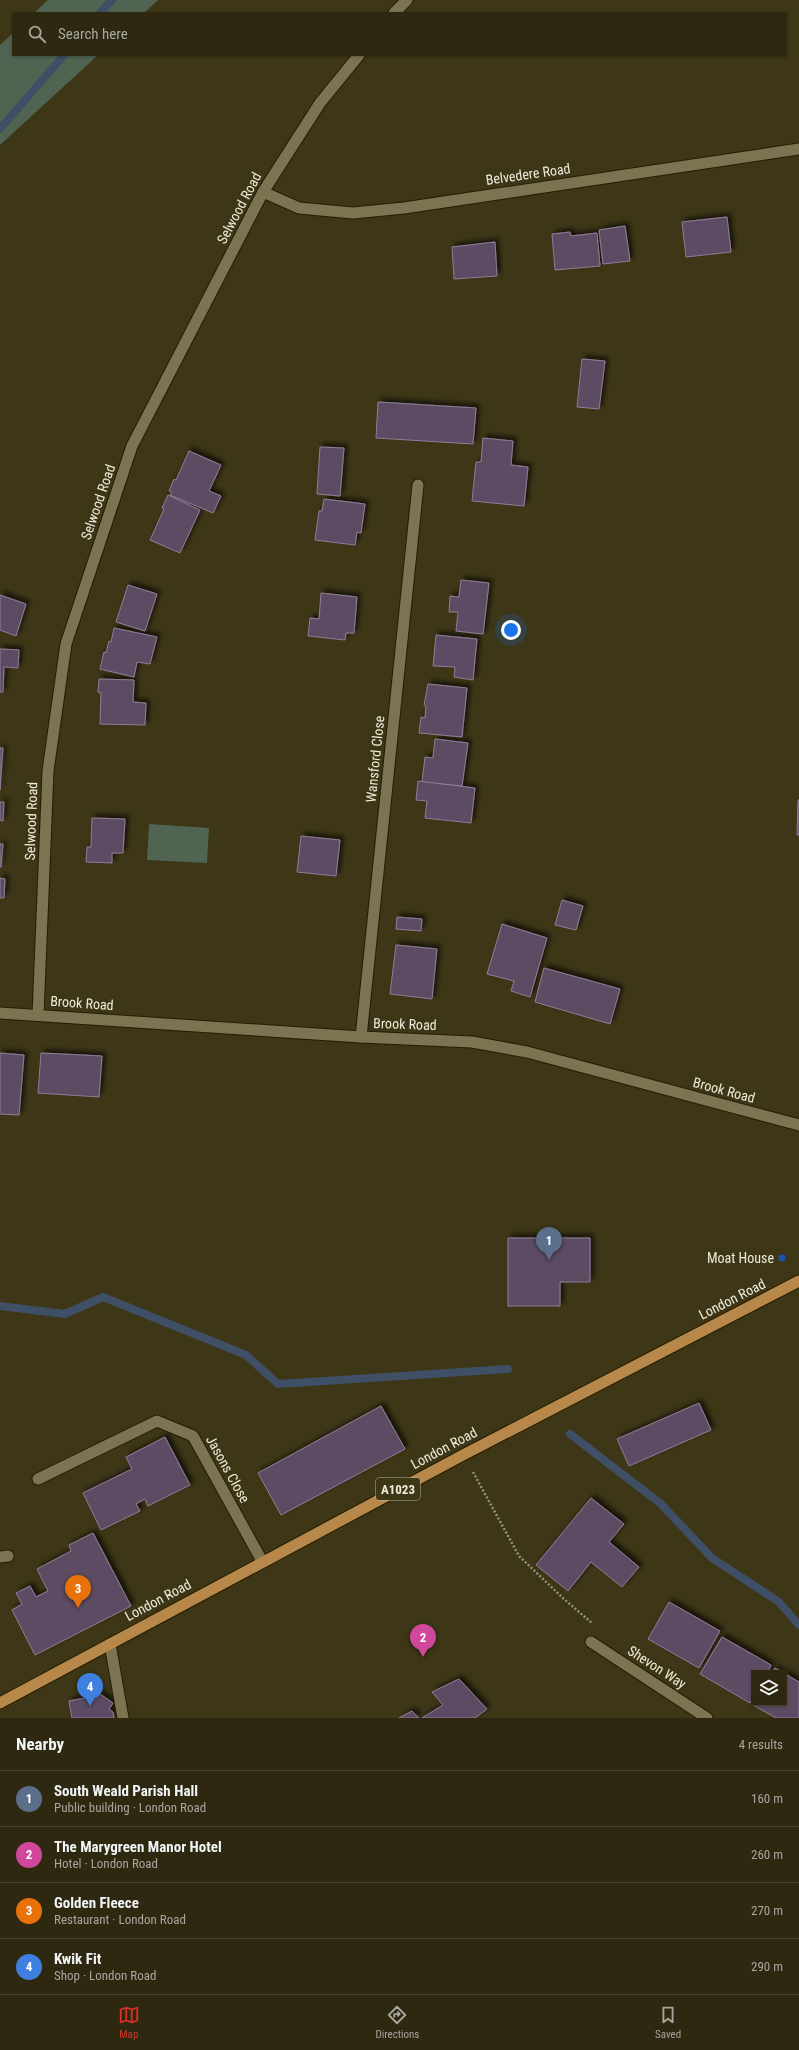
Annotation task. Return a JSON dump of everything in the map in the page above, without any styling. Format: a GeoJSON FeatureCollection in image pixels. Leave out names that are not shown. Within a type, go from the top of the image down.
{"type":"FeatureCollection","features":[{"type":"Feature","properties":{"kind":"main road","name":"London Road"},"geometry":{"type":"LineString","coordinates":[[0,1703],[262,1561],[799,1281]]}},
{"type":"Feature","properties":{"kind":"street"},"geometry":{"type":"LineString","coordinates":[[395,12],[407,0]]}},
{"type":"Feature","properties":{"kind":"street","name":"Selwood Road"},"geometry":{"type":"LineString","coordinates":[[38,1015],[48,771],[66,644],[132,446],[263,192],[320,103],[357,56]]}},
{"type":"Feature","properties":{"kind":"street","name":"Belvedere Road"},"geometry":{"type":"LineString","coordinates":[[263,192],[299,208],[353,213],[412,207],[799,149]]}},
{"type":"Feature","properties":{"kind":"street","name":"Wansford Close"},"geometry":{"type":"LineString","coordinates":[[361,1037],[418,484]]}},
{"type":"Feature","properties":{"kind":"street","name":"Brook Road"},"geometry":{"type":"LineString","coordinates":[[0,1013],[361,1037],[472,1042],[527,1052],[799,1125]]}},
{"type":"Feature","properties":{"kind":"street","name":"Jasons Close"},"geometry":{"type":"LineString","coordinates":[[38,1479],[157,1421],[192,1436],[262,1561]]}},
{"type":"Feature","properties":{"kind":"street","name":"Shevon Way"},"geometry":{"type":"LineString","coordinates":[[591,1642],[708,1718]]}},
{"type":"Feature","properties":{"kind":"street"},"geometry":{"type":"LineString","coordinates":[[110,1644],[124,1718]]}},
{"type":"Feature","properties":{"kind":"path"},"geometry":{"type":"LineString","coordinates":[[463,1455],[519,1556],[565,1600],[597,1627],[591,1642]]}},
{"type":"Feature","properties":{"kind":"green space"},"geometry":{"type":"Polygon","coordinates":[[[48,0],[158,0],[145,12],[35,12],[48,0]]]}},
{"type":"Feature","properties":{"kind":"green space"},"geometry":{"type":"Polygon","coordinates":[[[12,34],[12,56],[97,56],[0,145],[0,45],[12,34]]]}},
{"type":"Feature","properties":{"kind":"green space"},"geometry":{"type":"Polygon","coordinates":[[[149,824],[209,828],[207,863],[147,860],[149,824]]]}},
{"type":"Feature","properties":{"kind":"building"},"geometry":{"type":"Polygon","coordinates":[[[727,217],[731,252],[686,257],[682,222],[727,217]]]}},
{"type":"Feature","properties":{"kind":"building"},"geometry":{"type":"Polygon","coordinates":[[[625,226],[630,261],[603,264],[599,230],[625,226]]]}},
{"type":"Feature","properties":{"kind":"building"},"geometry":{"type":"Polygon","coordinates":[[[570,232],[571,236],[597,233],[600,266],[555,270],[552,234],[570,232]]]}},
{"type":"Feature","properties":{"kind":"building"},"geometry":{"type":"Polygon","coordinates":[[[495,242],[497,276],[454,279],[452,247],[495,242]]]}},
{"type":"Feature","properties":{"kind":"building"},"geometry":{"type":"Polygon","coordinates":[[[582,359],[605,361],[599,409],[577,407],[582,359]]]}},
{"type":"Feature","properties":{"kind":"building"},"geometry":{"type":"Polygon","coordinates":[[[378,402],[476,408],[473,444],[376,438],[378,402]]]}},
{"type":"Feature","properties":{"kind":"building"},"geometry":{"type":"Polygon","coordinates":[[[483,438],[513,441],[511,465],[528,467],[524,506],[472,501],[476,462],[481,462],[483,438]]]}},
{"type":"Feature","properties":{"kind":"building"},"geometry":{"type":"Polygon","coordinates":[[[320,447],[344,448],[340,496],[317,494],[320,447]]]}},
{"type":"Feature","properties":{"kind":"building"},"geometry":{"type":"Polygon","coordinates":[[[189,451],[221,465],[209,491],[221,496],[213,513],[170,495],[172,492],[169,491],[174,479],[176,480],[189,451]]]}},
{"type":"Feature","properties":{"kind":"building"},"geometry":{"type":"Polygon","coordinates":[[[168,495],[200,510],[180,553],[150,540],[164,509],[162,508],[168,495]]]}},
{"type":"Feature","properties":{"kind":"building"},"geometry":{"type":"Polygon","coordinates":[[[324,499],[365,504],[361,533],[357,532],[355,545],[315,540],[319,511],[322,511],[324,499]]]}},
{"type":"Feature","properties":{"kind":"building"},"geometry":{"type":"Polygon","coordinates":[[[461,580],[489,583],[483,634],[456,631],[458,612],[449,612],[450,596],[459,597],[461,580]]]}},
{"type":"Feature","properties":{"kind":"building"},"geometry":{"type":"Polygon","coordinates":[[[128,585],[157,594],[145,631],[116,622],[128,585]]]}},
{"type":"Feature","properties":{"kind":"building"},"geometry":{"type":"Polygon","coordinates":[[[321,593],[357,597],[354,633],[346,633],[345,640],[308,636],[310,618],[319,619],[321,593]]]}},
{"type":"Feature","properties":{"kind":"building"},"geometry":{"type":"Polygon","coordinates":[[[0,595],[26,604],[16,636],[0,630],[0,595]]]}},
{"type":"Feature","properties":{"kind":"building"},"geometry":{"type":"Polygon","coordinates":[[[114,628],[157,637],[150,664],[137,662],[134,677],[100,669],[104,652],[106,653],[109,641],[111,642],[114,628]]]}},
{"type":"Feature","properties":{"kind":"building"},"geometry":{"type":"Polygon","coordinates":[[[436,635],[477,639],[473,680],[454,677],[455,667],[433,666],[436,635]]]}},
{"type":"Feature","properties":{"kind":"building"},"geometry":{"type":"Polygon","coordinates":[[[0,649],[19,650],[18,668],[4,667],[3,692],[0,692],[0,649]]]}},
{"type":"Feature","properties":{"kind":"building"},"geometry":{"type":"Polygon","coordinates":[[[99,679],[134,680],[133,702],[146,703],[145,725],[100,724],[101,693],[98,692],[99,679]]]}},
{"type":"Feature","properties":{"kind":"building"},"geometry":{"type":"Polygon","coordinates":[[[428,684],[467,688],[462,737],[419,733],[421,717],[425,718],[426,706],[424,705],[428,684]]]}},
{"type":"Feature","properties":{"kind":"building"},"geometry":{"type":"Polygon","coordinates":[[[435,739],[468,743],[462,786],[422,782],[425,757],[433,758],[435,739]]]}},
{"type":"Feature","properties":{"kind":"building"},"geometry":{"type":"Polygon","coordinates":[[[0,748],[3,748],[0,790],[0,748]]]}},
{"type":"Feature","properties":{"kind":"building"},"geometry":{"type":"Polygon","coordinates":[[[418,781],[475,788],[471,823],[425,818],[427,801],[416,800],[418,781]]]}},
{"type":"Feature","properties":{"kind":"building"},"geometry":{"type":"Polygon","coordinates":[[[798,800],[799,835],[797,835],[798,800]]]}},
{"type":"Feature","properties":{"kind":"building"},"geometry":{"type":"Polygon","coordinates":[[[0,802],[4,802],[3,821],[0,820],[0,802]]]}},
{"type":"Feature","properties":{"kind":"building"},"geometry":{"type":"Polygon","coordinates":[[[92,818],[125,819],[123,853],[112,853],[112,863],[86,862],[87,847],[91,847],[92,818]]]}},
{"type":"Feature","properties":{"kind":"building"},"geometry":{"type":"Polygon","coordinates":[[[301,836],[340,840],[336,876],[297,872],[301,836]]]}},
{"type":"Feature","properties":{"kind":"building"},"geometry":{"type":"Polygon","coordinates":[[[0,844],[3,844],[1,867],[0,867],[0,844]]]}},
{"type":"Feature","properties":{"kind":"building"},"geometry":{"type":"Polygon","coordinates":[[[0,878],[5,879],[4,898],[0,898],[0,878]]]}},
{"type":"Feature","properties":{"kind":"building"},"geometry":{"type":"Polygon","coordinates":[[[562,900],[583,906],[576,930],[555,925],[562,900]]]}},
{"type":"Feature","properties":{"kind":"building"},"geometry":{"type":"Polygon","coordinates":[[[397,917],[422,919],[421,931],[396,929],[397,917]]]}},
{"type":"Feature","properties":{"kind":"building"},"geometry":{"type":"Polygon","coordinates":[[[502,924],[547,938],[530,997],[511,991],[514,981],[487,974],[502,924]]]}},
{"type":"Feature","properties":{"kind":"building"},"geometry":{"type":"Polygon","coordinates":[[[396,945],[437,949],[432,999],[390,994],[396,945]]]}},
{"type":"Feature","properties":{"kind":"building"},"geometry":{"type":"Polygon","coordinates":[[[544,968],[620,989],[610,1024],[535,1002],[544,968]]]}},
{"type":"Feature","properties":{"kind":"building"},"geometry":{"type":"Polygon","coordinates":[[[0,1053],[24,1055],[19,1115],[0,1114],[0,1053]]]}},
{"type":"Feature","properties":{"kind":"building"},"geometry":{"type":"Polygon","coordinates":[[[41,1053],[102,1056],[99,1097],[38,1093],[41,1053]]]}},
{"type":"Feature","properties":{"kind":"building"},"geometry":{"type":"Polygon","coordinates":[[[508,1238],[590,1238],[590,1282],[560,1282],[560,1306],[508,1306],[508,1238]]]}},
{"type":"Feature","properties":{"kind":"building"},"geometry":{"type":"Polygon","coordinates":[[[699,1403],[711,1430],[629,1466],[617,1439],[699,1403]]]}},
{"type":"Feature","properties":{"kind":"building"},"geometry":{"type":"Polygon","coordinates":[[[381,1406],[405,1449],[281,1515],[258,1473],[381,1406]]]}},
{"type":"Feature","properties":{"kind":"building"},"geometry":{"type":"Polygon","coordinates":[[[165,1437],[190,1485],[148,1506],[145,1499],[136,1504],[140,1511],[101,1530],[83,1493],[132,1469],[126,1457],[165,1437]]]}},
{"type":"Feature","properties":{"kind":"building"},"geometry":{"type":"Polygon","coordinates":[[[591,1498],[624,1524],[609,1542],[639,1567],[622,1587],[591,1562],[568,1591],[536,1565],[591,1498]]]}},
{"type":"Feature","properties":{"kind":"building"},"geometry":{"type":"Polygon","coordinates":[[[93,1533],[131,1606],[35,1655],[12,1610],[22,1604],[16,1593],[30,1586],[36,1597],[48,1591],[37,1569],[71,1551],[69,1545],[93,1533]]]}},
{"type":"Feature","properties":{"kind":"building"},"geometry":{"type":"Polygon","coordinates":[[[669,1602],[720,1631],[699,1668],[648,1639],[669,1602]]]}},
{"type":"Feature","properties":{"kind":"building"},"geometry":{"type":"Polygon","coordinates":[[[722,1637],[771,1665],[768,1670],[751,1670],[750,1703],[700,1674],[722,1637]]]}},
{"type":"Feature","properties":{"kind":"building"},"geometry":{"type":"Polygon","coordinates":[[[787,1675],[799,1682],[799,1718],[776,1718],[755,1706],[787,1706],[787,1675]]]}},
{"type":"Feature","properties":{"kind":"building"},"geometry":{"type":"Polygon","coordinates":[[[459,1679],[487,1709],[475,1718],[422,1718],[443,1705],[432,1692],[459,1679]]]}},
{"type":"Feature","properties":{"kind":"building"},"geometry":{"type":"Polygon","coordinates":[[[100,1694],[113,1703],[109,1709],[113,1712],[114,1718],[72,1718],[69,1701],[90,1697],[95,1700],[100,1694]]]}},
{"type":"Feature","properties":{"kind":"building"},"geometry":{"type":"Polygon","coordinates":[[[412,1711],[419,1718],[399,1718],[412,1711]]]}},
{"type":"Feature","properties":{"kind":"waterway"},"geometry":{"type":"LineString","coordinates":[[101,12],[112,0]]}},
{"type":"Feature","properties":{"kind":"waterway"},"geometry":{"type":"LineString","coordinates":[[0,129],[63,56]]}},
{"type":"Feature","properties":{"kind":"waterway"},"geometry":{"type":"LineString","coordinates":[[0,1306],[65,1314],[103,1297],[246,1355],[278,1384],[508,1369]]}},
{"type":"Feature","properties":{"kind":"waterway"},"geometry":{"type":"LineString","coordinates":[[570,1434],[660,1503],[712,1558],[779,1602],[799,1625]]}},
{"type":"Feature","properties":{"kind":"place","name":"Moat House"},"geometry":{"type":"Point","coordinates":[782,1258]}},
{"type":"Feature","properties":{"kind":"place","name":"South Weald Parish Hall"},"geometry":{"type":"Point","coordinates":[549,1260]}},
{"type":"Feature","properties":{"kind":"place","name":"Golden Fleece"},"geometry":{"type":"Point","coordinates":[78,1608]}},
{"type":"Feature","properties":{"kind":"place","name":"The Marygreen Manor Hotel"},"geometry":{"type":"Point","coordinates":[423,1657]}},
{"type":"Feature","properties":{"kind":"place","name":"Kwik Fit"},"geometry":{"type":"Point","coordinates":[90,1706]}}]}
